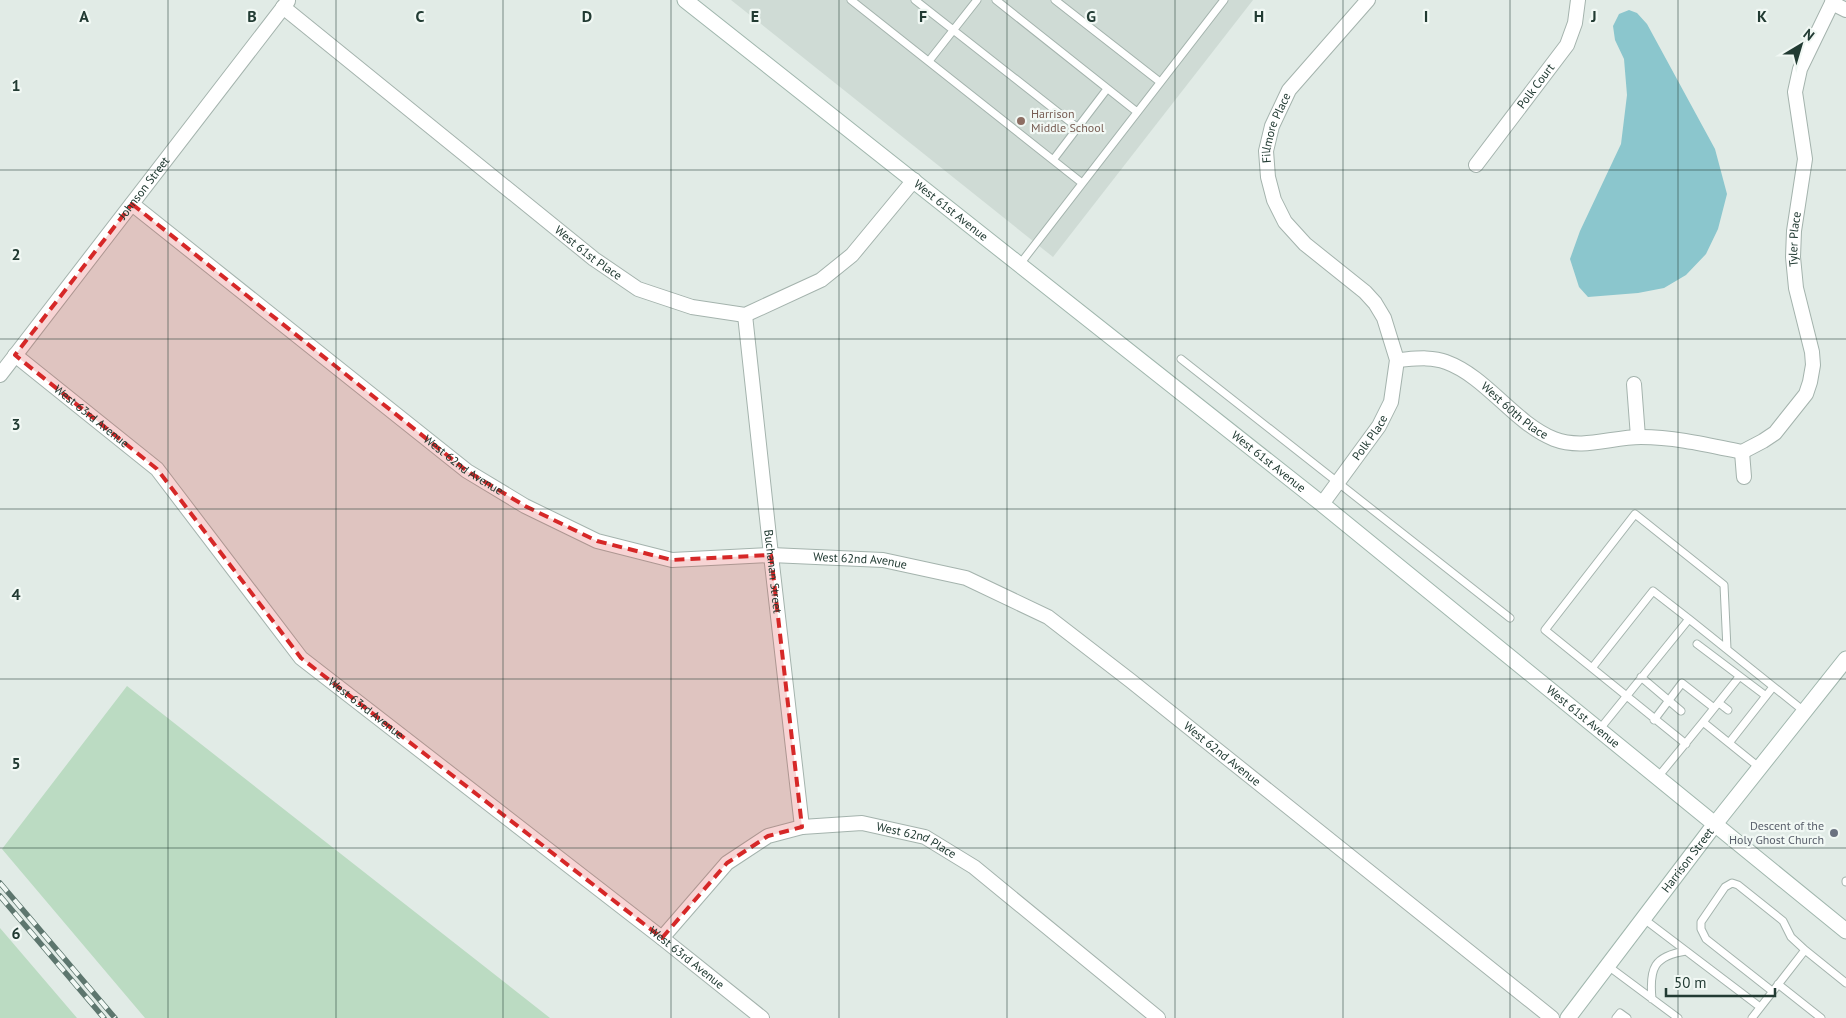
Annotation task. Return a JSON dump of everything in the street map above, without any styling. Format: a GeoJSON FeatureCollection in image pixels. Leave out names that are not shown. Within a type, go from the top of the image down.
{"type":"FeatureCollection","features":[{"type":"Feature","properties":{"kind":"main road","name":"West 61st Avenue"},"geometry":{"type":"LineString","coordinates":[[686,0],[1322,504],[1846,931]]}},
{"type":"Feature","properties":{"kind":"main road","name":"Harrison Street"},"geometry":{"type":"LineString","coordinates":[[1568,1018],[1716,824],[1846,659]]}},
{"type":"Feature","properties":{"kind":"street","name":"Fillmore Place"},"geometry":{"type":"LineString","coordinates":[[1368,0],[1286,96],[1272,126],[1266,151],[1268,177],[1274,200],[1285,222],[1305,244],[1365,292],[1375,303],[1384,318],[1397,360]]}},
{"type":"Feature","properties":{"kind":"street","name":"Polk Court"},"geometry":{"type":"LineString","coordinates":[[1476,165],[1567,45],[1575,23],[1578,0]]}},
{"type":"Feature","properties":{"kind":"street"},"geometry":{"type":"LineString","coordinates":[[1833,2],[1846,10]]}},
{"type":"Feature","properties":{"kind":"street","name":"Tyler Place"},"geometry":{"type":"LineString","coordinates":[[1742,452],[1776,433],[1806,394],[1810,382],[1813,365],[1812,352],[1796,288],[1793,257],[1794,231],[1805,159],[1795,92],[1800,68],[1833,2]]}},
{"type":"Feature","properties":{"kind":"street","name":"Johnson Street"},"geometry":{"type":"LineString","coordinates":[[0,375],[286,4]]}},
{"type":"Feature","properties":{"kind":"street","name":"West 61st Place"},"geometry":{"type":"LineString","coordinates":[[286,4],[594,259],[638,289],[692,307],[745,315]]}},
{"type":"Feature","properties":{"kind":"street"},"geometry":{"type":"LineString","coordinates":[[745,315],[821,280],[852,255],[914,180]]}},
{"type":"Feature","properties":{"kind":"street","name":"West 62nd Avenue"},"geometry":{"type":"LineString","coordinates":[[132,204],[467,470],[525,506],[597,541],[672,560],[770,555],[882,560],[966,578],[1048,617],[1139,687],[1552,1018]]}},
{"type":"Feature","properties":{"kind":"street","name":"Buchanan Street"},"geometry":{"type":"LineString","coordinates":[[745,315],[770,555],[802,827]]}},
{"type":"Feature","properties":{"kind":"street","name":"West 63rd Avenue"},"geometry":{"type":"LineString","coordinates":[[16,355],[157,468],[301,658],[662,938],[762,1018]]}},
{"type":"Feature","properties":{"kind":"street","name":"West 60th Place"},"geometry":{"type":"LineString","coordinates":[[1397,360],[1430,358],[1445,361],[1460,368],[1540,432],[1554,439],[1586,444],[1638,437],[1662,437],[1742,452]]}},
{"type":"Feature","properties":{"kind":"street","name":"Polk Place"},"geometry":{"type":"LineString","coordinates":[[1322,504],[1379,426],[1391,402],[1397,360]]}},
{"type":"Feature","properties":{"kind":"street"},"geometry":{"type":"LineString","coordinates":[[1634,384],[1638,437]]}},
{"type":"Feature","properties":{"kind":"street"},"geometry":{"type":"LineString","coordinates":[[1742,452],[1744,476]]}},
{"type":"Feature","properties":{"kind":"street","name":"West 62nd Place"},"geometry":{"type":"LineString","coordinates":[[662,938],[726,863],[768,836],[802,827],[862,823],[925,837],[974,867],[1158,1018]]}},
{"type":"Feature","properties":{"kind":"lane"},"geometry":{"type":"LineString","coordinates":[[851,0],[1082,183]]}},
{"type":"Feature","properties":{"kind":"lane"},"geometry":{"type":"LineString","coordinates":[[915,0],[1078,128]]}},
{"type":"Feature","properties":{"kind":"lane"},"geometry":{"type":"LineString","coordinates":[[929,61],[977,0]]}},
{"type":"Feature","properties":{"kind":"lane"},"geometry":{"type":"LineString","coordinates":[[996,0],[1137,112]]}},
{"type":"Feature","properties":{"kind":"lane"},"geometry":{"type":"LineString","coordinates":[[1055,0],[1160,82]]}},
{"type":"Feature","properties":{"kind":"lane"},"geometry":{"type":"LineString","coordinates":[[1020,264],[1224,0]]}},
{"type":"Feature","properties":{"kind":"lane"},"geometry":{"type":"LineString","coordinates":[[1053,160],[1108,89]]}},
{"type":"Feature","properties":{"kind":"lane"},"geometry":{"type":"LineString","coordinates":[[1181,359],[1336,483],[1510,618]]}},
{"type":"Feature","properties":{"kind":"lane"},"geometry":{"type":"LineString","coordinates":[[1686,744],[1545,630],[1635,514],[1724,585],[1727,649]]}},
{"type":"Feature","properties":{"kind":"lane"},"geometry":{"type":"LineString","coordinates":[[1592,668],[1653,591],[1805,712]]}},
{"type":"Feature","properties":{"kind":"lane"},"geometry":{"type":"LineString","coordinates":[[1599,730],[1689,619]]}},
{"type":"Feature","properties":{"kind":"lane"},"geometry":{"type":"LineString","coordinates":[[1697,644],[1766,696]]}},
{"type":"Feature","properties":{"kind":"lane"},"geometry":{"type":"LineString","coordinates":[[1658,777],[1739,676]]}},
{"type":"Feature","properties":{"kind":"lane"},"geometry":{"type":"LineString","coordinates":[[1641,678],[1681,711]]}},
{"type":"Feature","properties":{"kind":"lane"},"geometry":{"type":"LineString","coordinates":[[1654,720],[1682,683],[1716,706],[1728,710]]}},
{"type":"Feature","properties":{"kind":"lane"},"geometry":{"type":"LineString","coordinates":[[1730,743],[1743,722],[1773,687]]}},
{"type":"Feature","properties":{"kind":"lane"},"geometry":{"type":"LineString","coordinates":[[1700,724],[1730,743],[1761,768]]}},
{"type":"Feature","properties":{"kind":"lane"},"geometry":{"type":"LineString","coordinates":[[1772,991],[1706,939],[1701,929],[1701,922],[1725,887],[1732,883],[1738,885],[1783,921],[1791,937],[1804,950],[1846,983]]}},
{"type":"Feature","properties":{"kind":"lane"},"geometry":{"type":"LineString","coordinates":[[1644,919],[1760,1007]]}},
{"type":"Feature","properties":{"kind":"lane"},"geometry":{"type":"LineString","coordinates":[[1752,1018],[1804,950]]}},
{"type":"Feature","properties":{"kind":"lane"},"geometry":{"type":"LineString","coordinates":[[1652,999],[1651,985],[1654,967],[1659,960],[1667,956],[1686,951]]}},
{"type":"Feature","properties":{"kind":"lane"},"geometry":{"type":"LineString","coordinates":[[1608,966],[1678,1018]]}},
{"type":"Feature","properties":{"kind":"lane"},"geometry":{"type":"LineString","coordinates":[[1778,984],[1821,1018]]}},
{"type":"Feature","properties":{"kind":"lane"},"geometry":{"type":"LineString","coordinates":[[1616,1018],[1620,1013],[1627,1018]]}},
{"type":"Feature","properties":{"kind":"highlighted area"},"geometry":{"type":"Polygon","coordinates":[[[132,204],[467,471],[525,506],[597,541],[672,560],[771,555],[802,827],[768,836],[727,863],[662,938],[301,658],[157,469],[15,355],[132,204]]]}},
{"type":"Feature","properties":{"kind":"shaded area","name":"Harrison Middle School"},"geometry":{"type":"Polygon","coordinates":[[[731,0],[1253,0],[1053,257],[731,0]]]}},
{"type":"Feature","properties":{"kind":"green space"},"geometry":{"type":"Polygon","coordinates":[[[127,686],[550,1018],[145,1018],[2,849],[127,686]]]}},
{"type":"Feature","properties":{"kind":"green space"},"geometry":{"type":"Polygon","coordinates":[[[0,928],[77,1018],[0,1018],[0,928]]]}},
{"type":"Feature","properties":{"kind":"water"},"geometry":{"type":"Polygon","coordinates":[[[1629,10],[1637,13],[1647,24],[1715,149],[1727,194],[1718,229],[1706,254],[1686,275],[1664,288],[1638,293],[1588,297],[1579,287],[1570,259],[1580,231],[1621,144],[1627,95],[1624,59],[1615,40],[1613,26],[1619,14],[1629,10]]]}},
{"type":"Feature","properties":{"kind":"railway"},"geometry":{"type":"LineString","coordinates":[[0,883],[115,1018]]}},
{"type":"Feature","properties":{"kind":"railway"},"geometry":{"type":"LineString","coordinates":[[0,896],[104,1018]]}},
{"type":"Feature","properties":{"kind":"place","name":"Harrison Middle School"},"geometry":{"type":"Point","coordinates":[1021,121]}},
{"type":"Feature","properties":{"kind":"place","name":"Descent of the Holy Ghost Church"},"geometry":{"type":"Point","coordinates":[1834,833]}}]}
